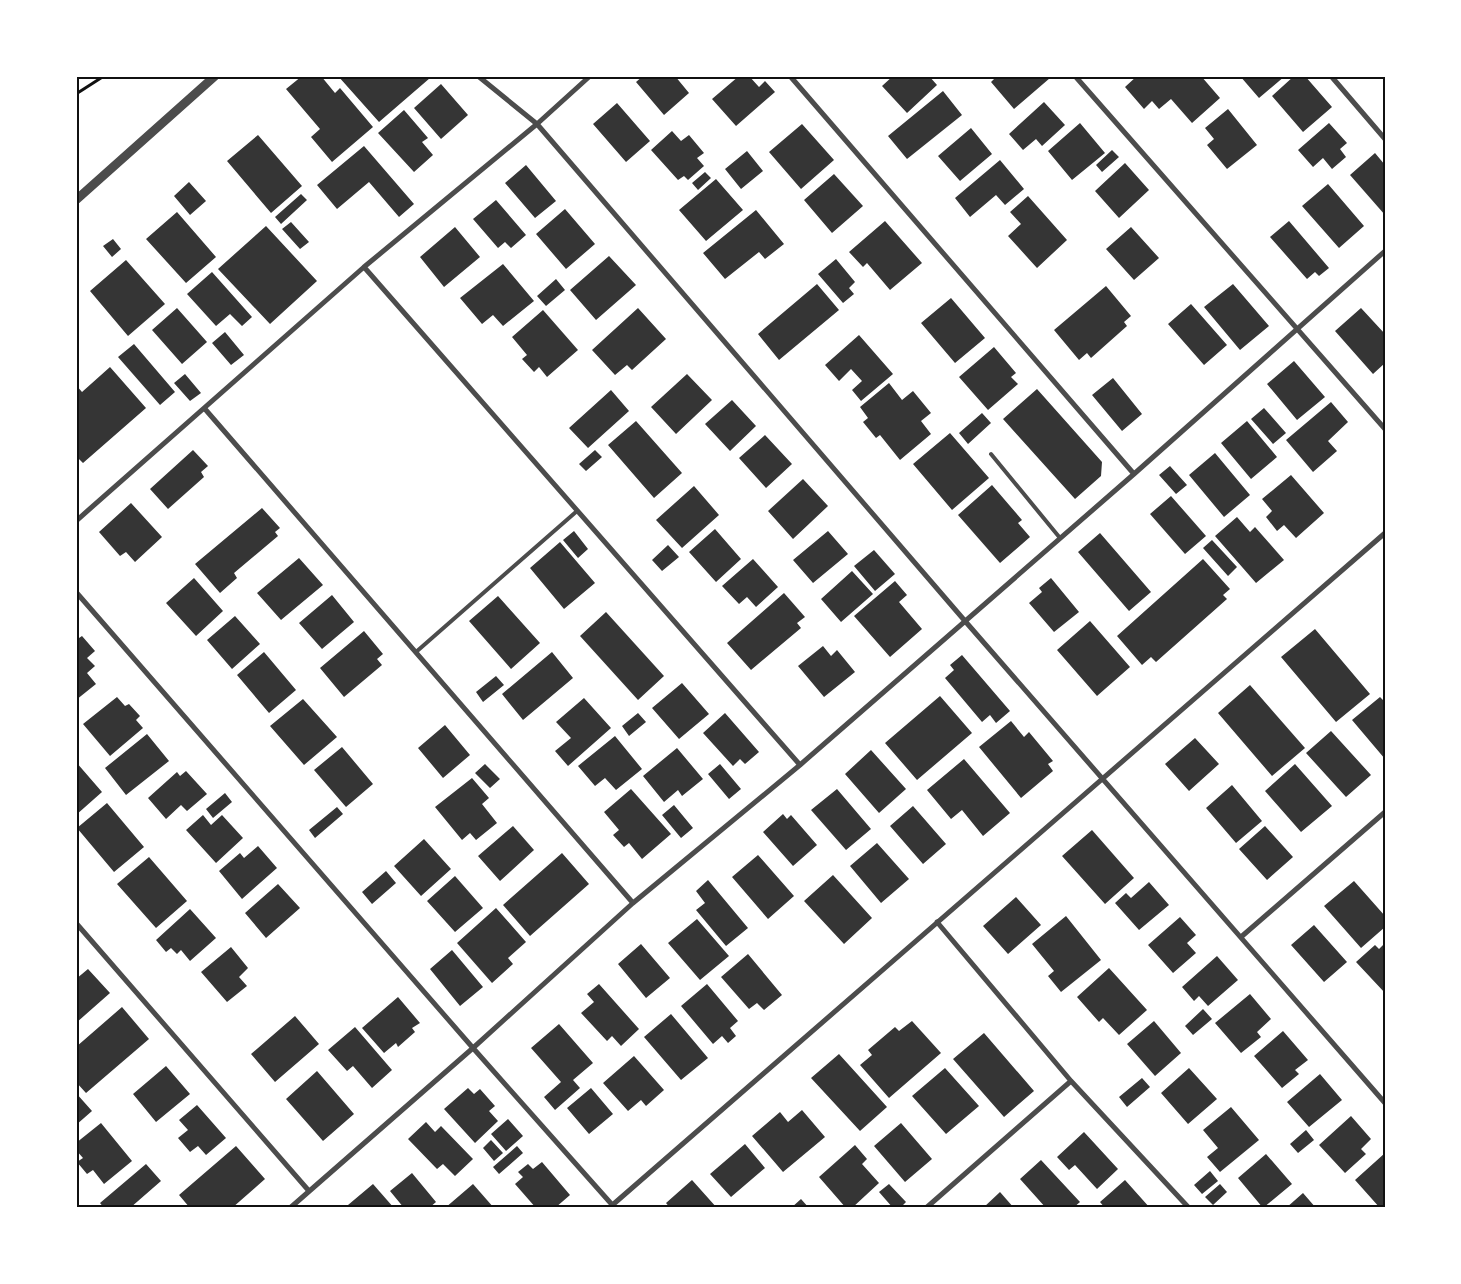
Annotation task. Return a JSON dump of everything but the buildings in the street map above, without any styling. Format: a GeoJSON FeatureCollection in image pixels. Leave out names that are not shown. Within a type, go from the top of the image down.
{"type":"FeatureCollection","features":[{"type":"Feature","properties":{"kind":"street"},"geometry":{"type":"LineString","coordinates":[[76,200],[215,76]]}},
{"type":"Feature","properties":{"kind":"street"},"geometry":{"type":"LineString","coordinates":[[478,76],[537,124],[965,621],[1385,1102]]}},
{"type":"Feature","properties":{"kind":"street"},"geometry":{"type":"LineString","coordinates":[[76,522],[364,267],[537,124],[590,76]]}},
{"type":"Feature","properties":{"kind":"street"},"geometry":{"type":"LineString","coordinates":[[790,76],[1134,474]]}},
{"type":"Feature","properties":{"kind":"street"},"geometry":{"type":"LineString","coordinates":[[1075,76],[1385,429]]}},
{"type":"Feature","properties":{"kind":"street"},"geometry":{"type":"LineString","coordinates":[[1331,76],[1385,139]]}},
{"type":"Feature","properties":{"kind":"street"},"geometry":{"type":"LineString","coordinates":[[290,1208],[473,1048],[633,903],[800,766],[1134,474],[1385,251]]}},
{"type":"Feature","properties":{"kind":"street"},"geometry":{"type":"LineString","coordinates":[[364,267],[800,766]]}},
{"type":"Feature","properties":{"kind":"street"},"geometry":{"type":"LineString","coordinates":[[205,409],[633,903]]}},
{"type":"Feature","properties":{"kind":"street"},"geometry":{"type":"LineString","coordinates":[[76,592],[612,1207],[1385,533]]}},
{"type":"Feature","properties":{"kind":"street"},"geometry":{"type":"LineString","coordinates":[[1241,937],[1385,812]]}},
{"type":"Feature","properties":{"kind":"street"},"geometry":{"type":"LineString","coordinates":[[937,922],[1070,1081],[1188,1208]]}},
{"type":"Feature","properties":{"kind":"street"},"geometry":{"type":"LineString","coordinates":[[76,923],[309,1192]]}},
{"type":"Feature","properties":{"kind":"street"},"geometry":{"type":"LineString","coordinates":[[926,1208],[1070,1081]]}},
{"type":"Feature","properties":{"kind":"lane"},"geometry":{"type":"LineString","coordinates":[[991,454],[1060,538]]}},
{"type":"Feature","properties":{"kind":"lane"},"geometry":{"type":"LineString","coordinates":[[416,652],[577,511]]}},
{"type":"Feature","properties":{"kind":"path"},"geometry":{"type":"LineString","coordinates":[[76,94],[104,76]]}}]}
